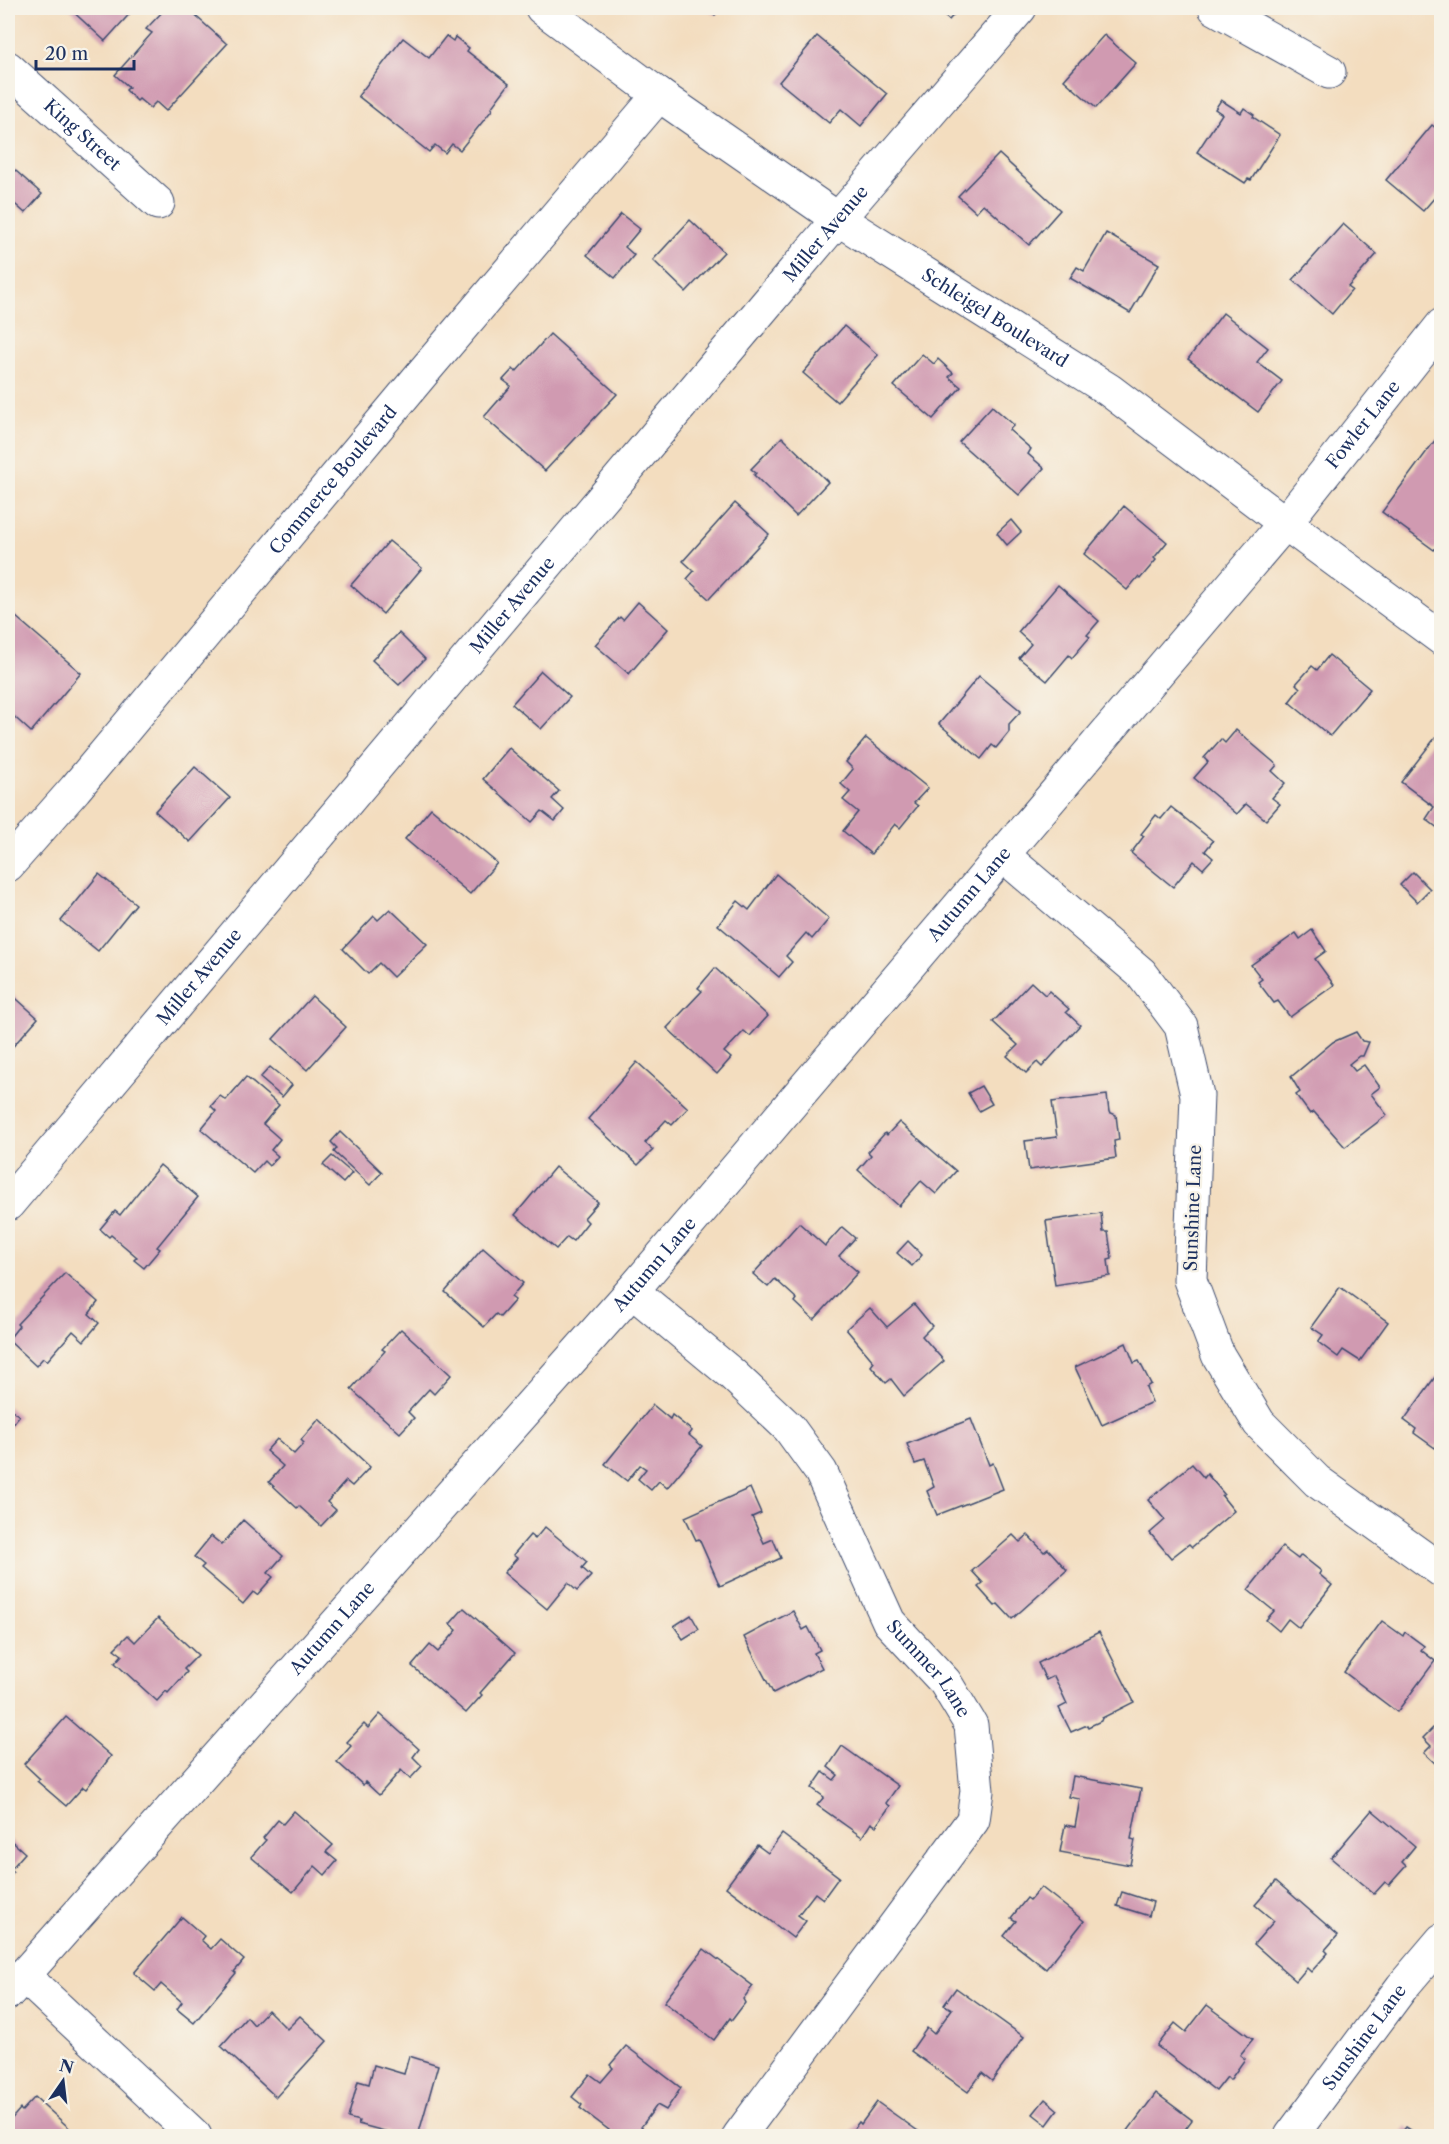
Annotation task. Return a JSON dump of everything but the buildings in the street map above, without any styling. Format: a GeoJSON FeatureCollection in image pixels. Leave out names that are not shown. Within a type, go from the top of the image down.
{"type":"FeatureCollection","features":[{"type":"Feature","properties":{"kind":"street","name":"Schleigel Boulevard"},"geometry":{"type":"LineString","coordinates":[[542,8],[659,95],[838,219],[1109,390],[1442,639]]}},
{"type":"Feature","properties":{"kind":"street","name":"Miller Avenue"},"geometry":{"type":"LineString","coordinates":[[8,1204],[838,219],[1020,8]]}},
{"type":"Feature","properties":{"kind":"street"},"geometry":{"type":"LineString","coordinates":[[1215,8],[1329,72]]}},
{"type":"Feature","properties":{"kind":"street","name":"King Street"},"geometry":{"type":"LineString","coordinates":[[8,68],[159,203]]}},
{"type":"Feature","properties":{"kind":"street","name":"Commerce Boulevard"},"geometry":{"type":"LineString","coordinates":[[8,865],[659,95]]}},
{"type":"Feature","properties":{"kind":"street","name":"Fowler Lane"},"geometry":{"type":"LineString","coordinates":[[1285,523],[1438,336]]}},
{"type":"Feature","properties":{"kind":"street","name":"Autumn Lane"},"geometry":{"type":"LineString","coordinates":[[15,1984],[632,1291],[1285,523]]}},
{"type":"Feature","properties":{"kind":"street","name":"Sunshine Lane"},"geometry":{"type":"LineString","coordinates":[[1004,856],[1141,973],[1181,1026],[1197,1095],[1190,1280],[1218,1355],[1259,1423],[1317,1481],[1442,1570]]}},
{"type":"Feature","properties":{"kind":"street","name":"Summer Lane"},"geometry":{"type":"LineString","coordinates":[[632,1291],[734,1374],[789,1428],[821,1472],[889,1622],[945,1682],[971,1725],[976,1791],[973,1820],[739,2136]]}},
{"type":"Feature","properties":{"kind":"street","name":"Sunshine Lane"},"geometry":{"type":"LineString","coordinates":[[1291,2136],[1402,1987],[1442,1940]]}},
{"type":"Feature","properties":{"kind":"street"},"geometry":{"type":"LineString","coordinates":[[15,1984],[195,2136]]}}]}
